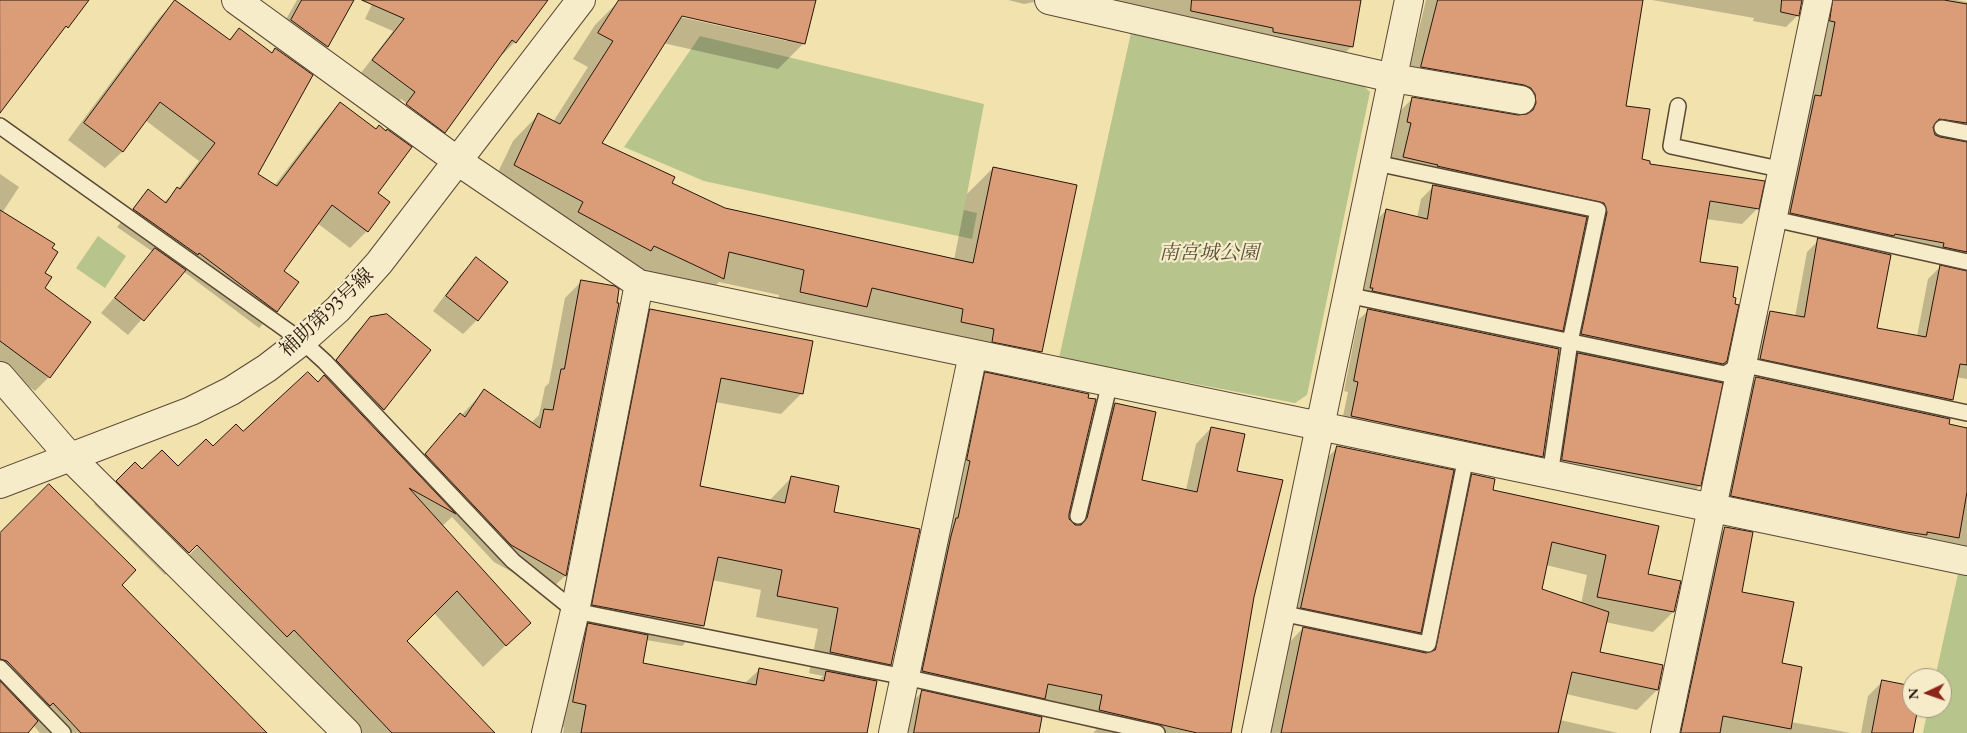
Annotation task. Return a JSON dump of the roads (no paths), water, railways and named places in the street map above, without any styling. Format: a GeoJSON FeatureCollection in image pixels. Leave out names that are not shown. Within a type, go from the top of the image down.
{"type":"FeatureCollection","features":[{"type":"Feature","properties":{"kind":"street","name":"補助第93号線"},"geometry":{"type":"LineString","coordinates":[[0,484],[191,411],[230,391],[267,368],[302,341],[338,309],[379,263],[459,162],[581,0]]}},
{"type":"Feature","properties":{"kind":"street"},"geometry":{"type":"LineString","coordinates":[[1049,0],[1393,78],[1521,100]]}},
{"type":"Feature","properties":{"kind":"street"},"geometry":{"type":"LineString","coordinates":[[1256,733],[1409,0]]}},
{"type":"Feature","properties":{"kind":"street"},"geometry":{"type":"LineString","coordinates":[[1665,733],[1741,364],[1774,219],[1818,0]]}},
{"type":"Feature","properties":{"kind":"street"},"geometry":{"type":"LineString","coordinates":[[251,5],[459,162],[638,284],[1967,561]]}},
{"type":"Feature","properties":{"kind":"street"},"geometry":{"type":"LineString","coordinates":[[546,733],[575,611],[638,284]]}},
{"type":"Feature","properties":{"kind":"street"},"geometry":{"type":"LineString","coordinates":[[893,733],[973,354]]}},
{"type":"Feature","properties":{"kind":"street"},"geometry":{"type":"LineString","coordinates":[[0,376],[70,457],[347,733]]}},
{"type":"Feature","properties":{"kind":"lane"},"geometry":{"type":"LineString","coordinates":[[1678,106],[1671,146],[1784,170]]}},
{"type":"Feature","properties":{"kind":"lane"},"geometry":{"type":"LineString","coordinates":[[0,126],[302,341],[326,362],[513,561],[575,611],[905,677],[1157,733]]}},
{"type":"Feature","properties":{"kind":"lane"},"geometry":{"type":"LineString","coordinates":[[1942,128],[1967,132]]}},
{"type":"Feature","properties":{"kind":"lane"},"geometry":{"type":"LineString","coordinates":[[1376,162],[1598,210],[1570,342],[1550,475]]}},
{"type":"Feature","properties":{"kind":"lane"},"geometry":{"type":"LineString","coordinates":[[1774,219],[1967,262]]}},
{"type":"Feature","properties":{"kind":"lane"},"geometry":{"type":"LineString","coordinates":[[1347,294],[1725,374],[1741,364],[1967,412]]}},
{"type":"Feature","properties":{"kind":"lane"},"geometry":{"type":"LineString","coordinates":[[1078,516],[1110,382]]}},
{"type":"Feature","properties":{"kind":"lane"},"geometry":{"type":"LineString","coordinates":[[1282,613],[1428,644],[1466,457]]}},
{"type":"Feature","properties":{"kind":"lane"},"geometry":{"type":"LineString","coordinates":[[0,668],[63,733]]}},
{"type":"Feature","properties":{"kind":"park label","name":"南宮城公園"},"geometry":{"type":"Point","coordinates":[1209,254]}}]}
